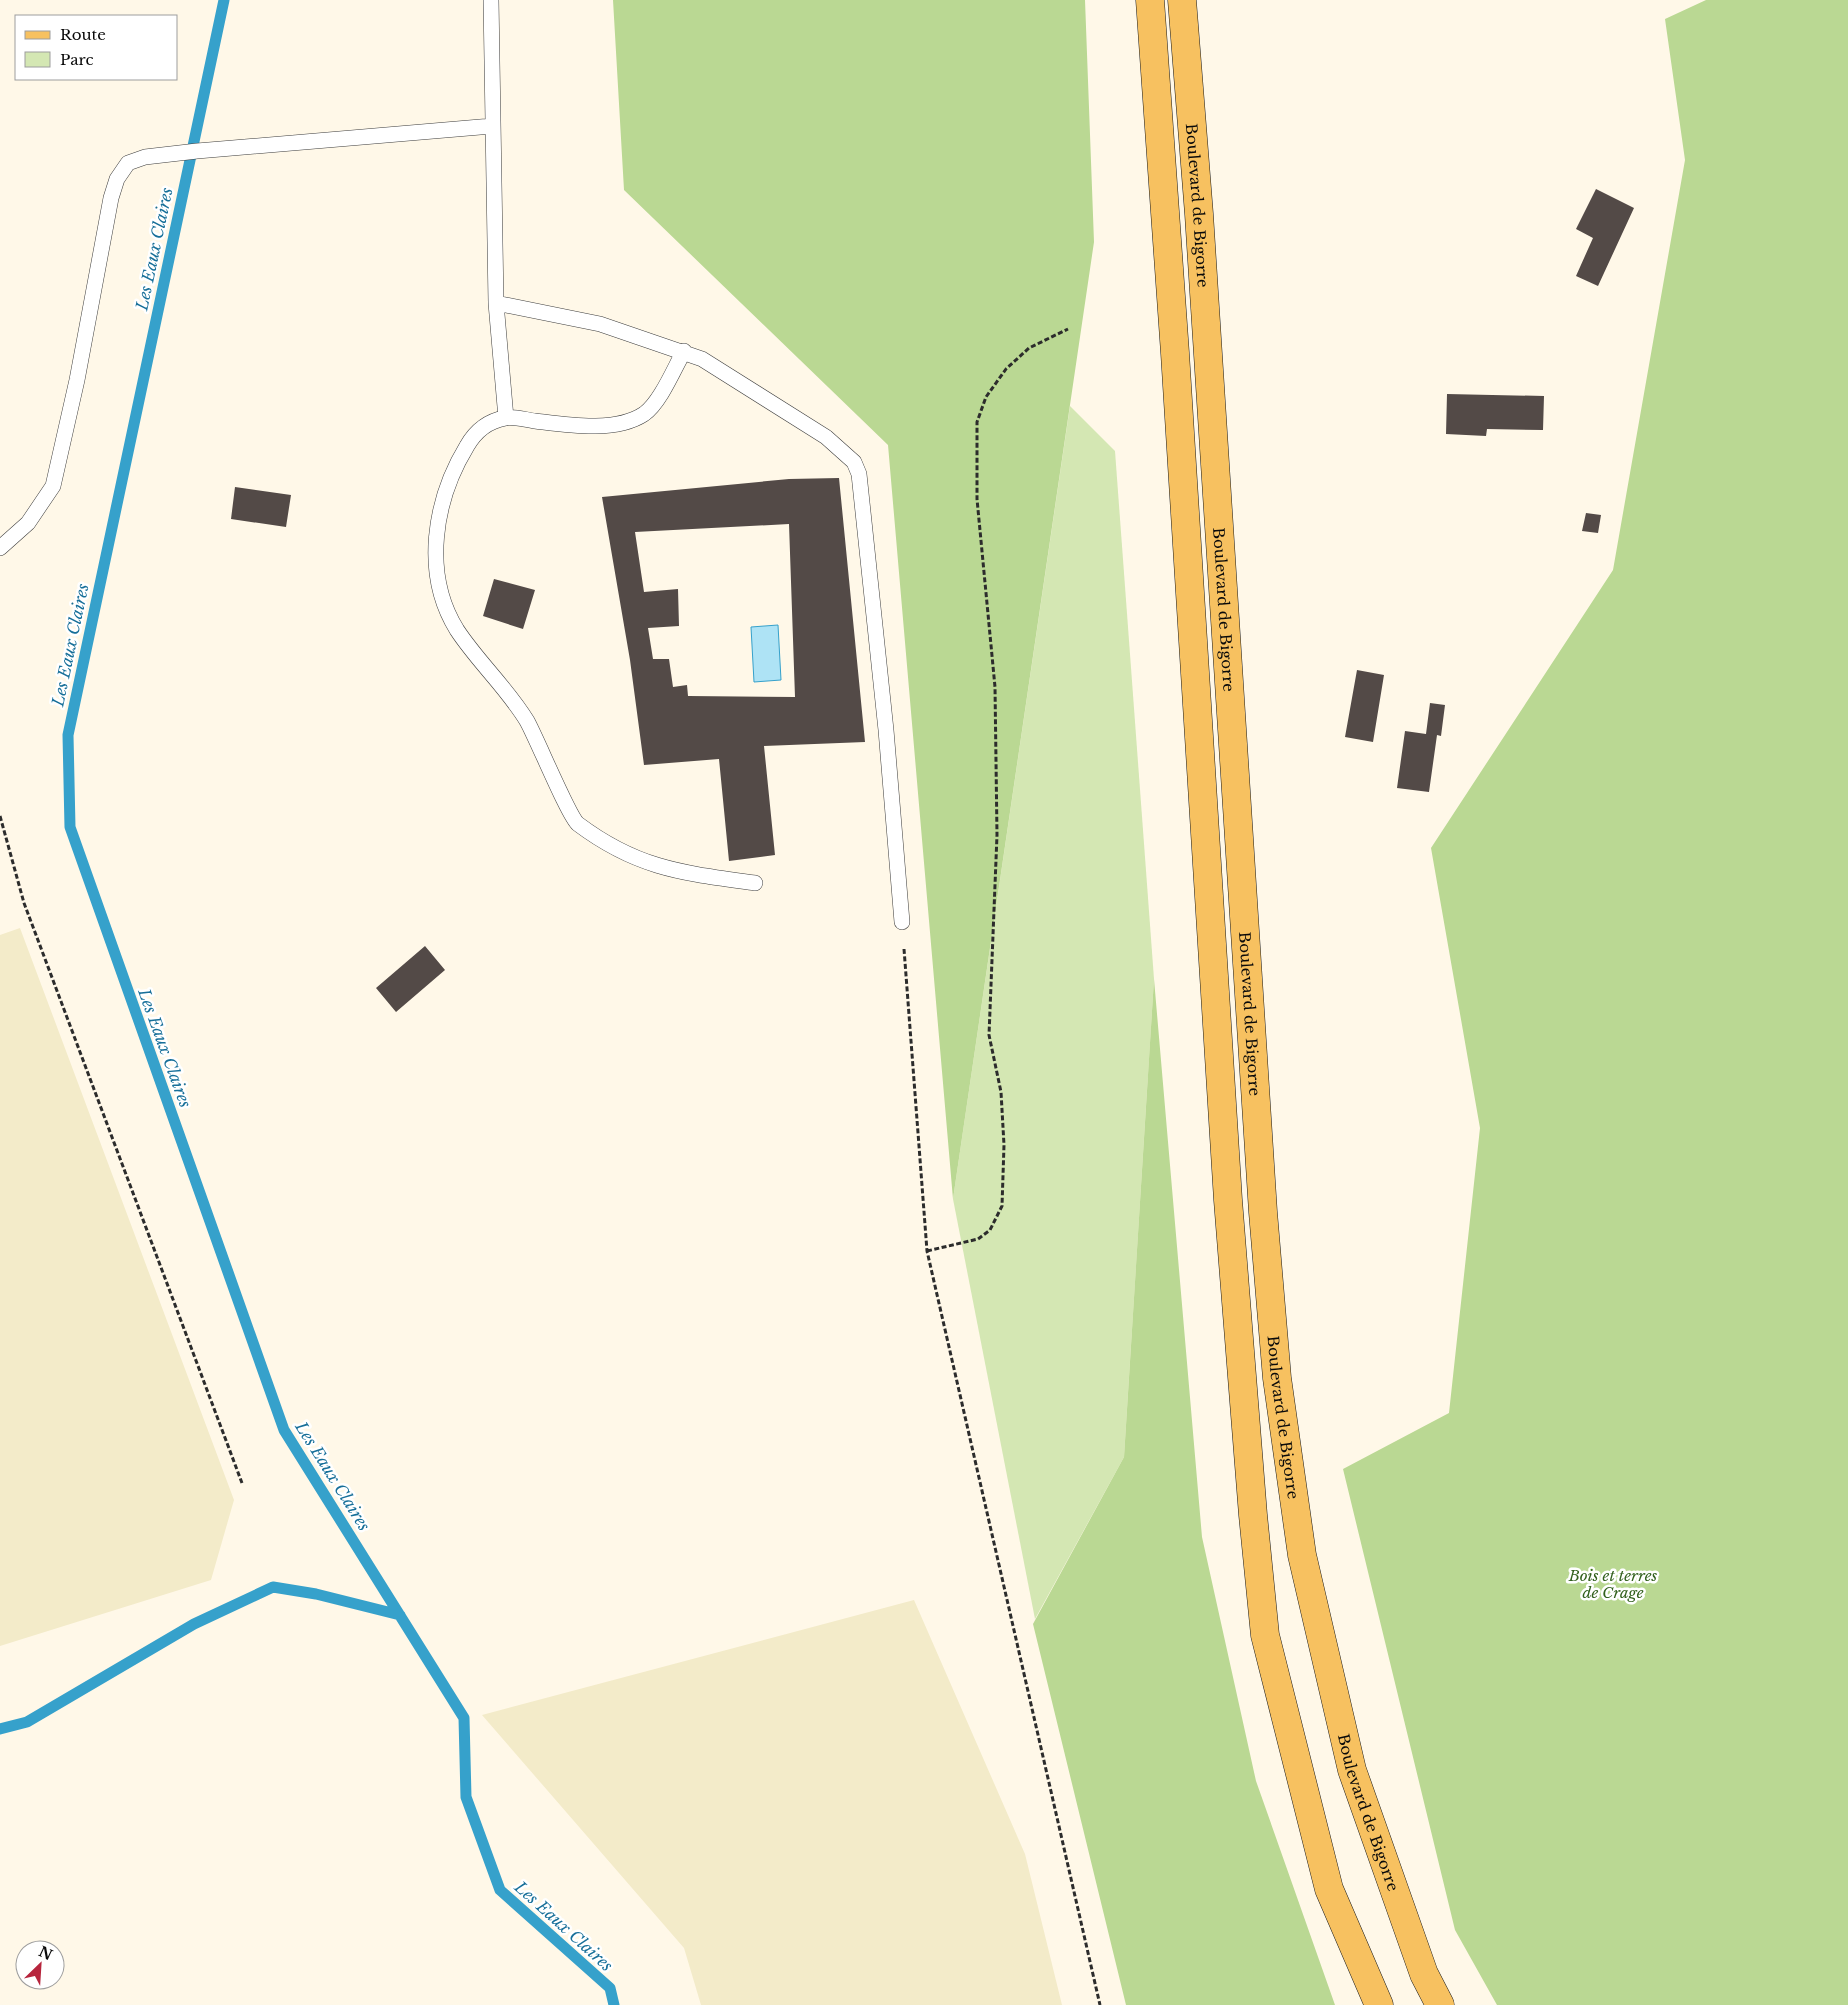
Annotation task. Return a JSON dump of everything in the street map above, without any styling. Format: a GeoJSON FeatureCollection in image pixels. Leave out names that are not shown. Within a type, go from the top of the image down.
{"type":"FeatureCollection","features":[{"type":"Feature","properties":{"kind":"main road","name":"Boulevard de Bigorre"},"geometry":{"type":"LineString","coordinates":[[1150,0],[1176,353],[1228,1200],[1253,1515],[1265,1635],[1330,1889],[1379,2005]]}},
{"type":"Feature","properties":{"kind":"main road","name":"Boulevard de Bigorre"},"geometry":{"type":"LineString","coordinates":[[1182,0],[1199,214],[1263,1212],[1277,1378],[1302,1556],[1352,1770],[1424,1974],[1440,2005]]}},
{"type":"Feature","properties":{"kind":"lane"},"geometry":{"type":"LineString","coordinates":[[491,0],[496,303],[506,418]]}},
{"type":"Feature","properties":{"kind":"lane"},"geometry":{"type":"LineString","coordinates":[[0,548],[28,523],[52,486],[78,380],[116,179],[128,163],[145,158],[197,151],[492,126]]}},
{"type":"Feature","properties":{"kind":"lane"},"geometry":{"type":"LineString","coordinates":[[496,303],[600,324],[684,351],[722,370],[826,437],[854,462],[859,474],[886,730],[902,922]]}},
{"type":"Feature","properties":{"kind":"lane"},"geometry":{"type":"LineString","coordinates":[[684,351],[661,393],[645,414],[625,423],[580,424],[506,418],[486,424],[466,447],[441,505],[436,566],[442,602],[458,631],[508,692],[527,722],[575,822],[616,849],[646,863],[680,872],[755,883]]}},
{"type":"Feature","properties":{"kind":"path"},"geometry":{"type":"LineString","coordinates":[[927,1251],[978,1239],[990,1230],[1002,1206],[1004,1145],[1001,1092],[989,1035],[997,835],[995,687],[977,499],[977,422],[986,397],[1006,369],[1029,348],[1068,329]]}},
{"type":"Feature","properties":{"kind":"path"},"geometry":{"type":"LineString","coordinates":[[0,816],[24,903],[242,1483]]}},
{"type":"Feature","properties":{"kind":"path"},"geometry":{"type":"LineString","coordinates":[[902,922],[927,1251],[1100,2005]]}},
{"type":"Feature","properties":{"kind":"shaded area"},"geometry":{"type":"Polygon","coordinates":[[[20,928],[234,1500],[211,1580],[0,1646],[0,935],[20,928]]]}},
{"type":"Feature","properties":{"kind":"shaded area"},"geometry":{"type":"Polygon","coordinates":[[[914,1600],[1025,1854],[1062,2005],[701,2005],[684,1948],[482,1715],[914,1600]]]}},
{"type":"Feature","properties":{"kind":"green space"},"geometry":{"type":"Polygon","coordinates":[[[613,0],[1085,0],[1094,242],[953,1199],[888,445],[624,190],[613,0]]]}},
{"type":"Feature","properties":{"kind":"green space","name":"Bois et terres de Crage"},"geometry":{"type":"Polygon","coordinates":[[[1706,0],[1848,0],[1848,2005],[1497,2005],[1455,1930],[1343,1469],[1449,1413],[1480,1128],[1431,848],[1613,570],[1685,160],[1665,19],[1706,0]]]}},
{"type":"Feature","properties":{"kind":"green space"},"geometry":{"type":"Polygon","coordinates":[[[1070,406],[1115,451],[1154,979],[1124,1457],[1035,1619],[953,1199],[1070,406]]]}},
{"type":"Feature","properties":{"kind":"green space"},"geometry":{"type":"Polygon","coordinates":[[[1154,979],[1202,1537],[1256,1781],[1335,2005],[1126,2005],[1033,1624],[1124,1457],[1154,979]]]}},
{"type":"Feature","properties":{"kind":"water"},"geometry":{"type":"Polygon","coordinates":[[[778,625],[781,680],[754,682],[751,627],[778,625]]]}},
{"type":"Feature","properties":{"kind":"building"},"geometry":{"type":"Polygon","coordinates":[[[1596,189],[1634,208],[1598,286],[1576,276],[1593,238],[1576,229],[1596,189]]]}},
{"type":"Feature","properties":{"kind":"building"},"geometry":{"type":"Polygon","coordinates":[[[1447,394],[1544,396],[1543,430],[1487,429],[1486,436],[1446,434],[1447,394]]]}},
{"type":"Feature","properties":{"kind":"building"},"geometry":{"type":"Polygon","coordinates":[[[839,478],[865,742],[764,746],[775,855],[729,861],[719,759],[644,765],[630,660],[602,497],[789,479],[839,478]],[[789,524],[635,532],[644,592],[678,589],[679,626],[648,628],[653,659],[669,659],[673,687],[687,685],[688,696],[795,697],[789,524]]]}},
{"type":"Feature","properties":{"kind":"building"},"geometry":{"type":"Polygon","coordinates":[[[235,487],[291,495],[286,527],[231,519],[235,487]]]}},
{"type":"Feature","properties":{"kind":"building"},"geometry":{"type":"Polygon","coordinates":[[[1586,513],[1601,515],[1598,533],[1582,531],[1586,513]]]}},
{"type":"Feature","properties":{"kind":"building"},"geometry":{"type":"Polygon","coordinates":[[[494,579],[535,590],[523,629],[483,616],[494,579]]]}},
{"type":"Feature","properties":{"kind":"building"},"geometry":{"type":"Polygon","coordinates":[[[1357,670],[1384,675],[1373,742],[1345,737],[1357,670]]]}},
{"type":"Feature","properties":{"kind":"building"},"geometry":{"type":"Polygon","coordinates":[[[1430,703],[1445,705],[1441,736],[1437,735],[1429,792],[1397,788],[1405,731],[1426,734],[1430,703]]]}},
{"type":"Feature","properties":{"kind":"building"},"geometry":{"type":"Polygon","coordinates":[[[425,946],[445,970],[396,1012],[376,988],[425,946]]]}},
{"type":"Feature","properties":{"kind":"waterway","name":"Les Eaux Claires"},"geometry":{"type":"LineString","coordinates":[[224,0],[68,735],[70,827],[284,1430],[464,1718],[466,1797],[500,1890],[610,1988],[614,2005]]}},
{"type":"Feature","properties":{"kind":"waterway"},"geometry":{"type":"LineString","coordinates":[[0,1729],[27,1722],[194,1624],[273,1587],[316,1594],[400,1615]]}}]}
